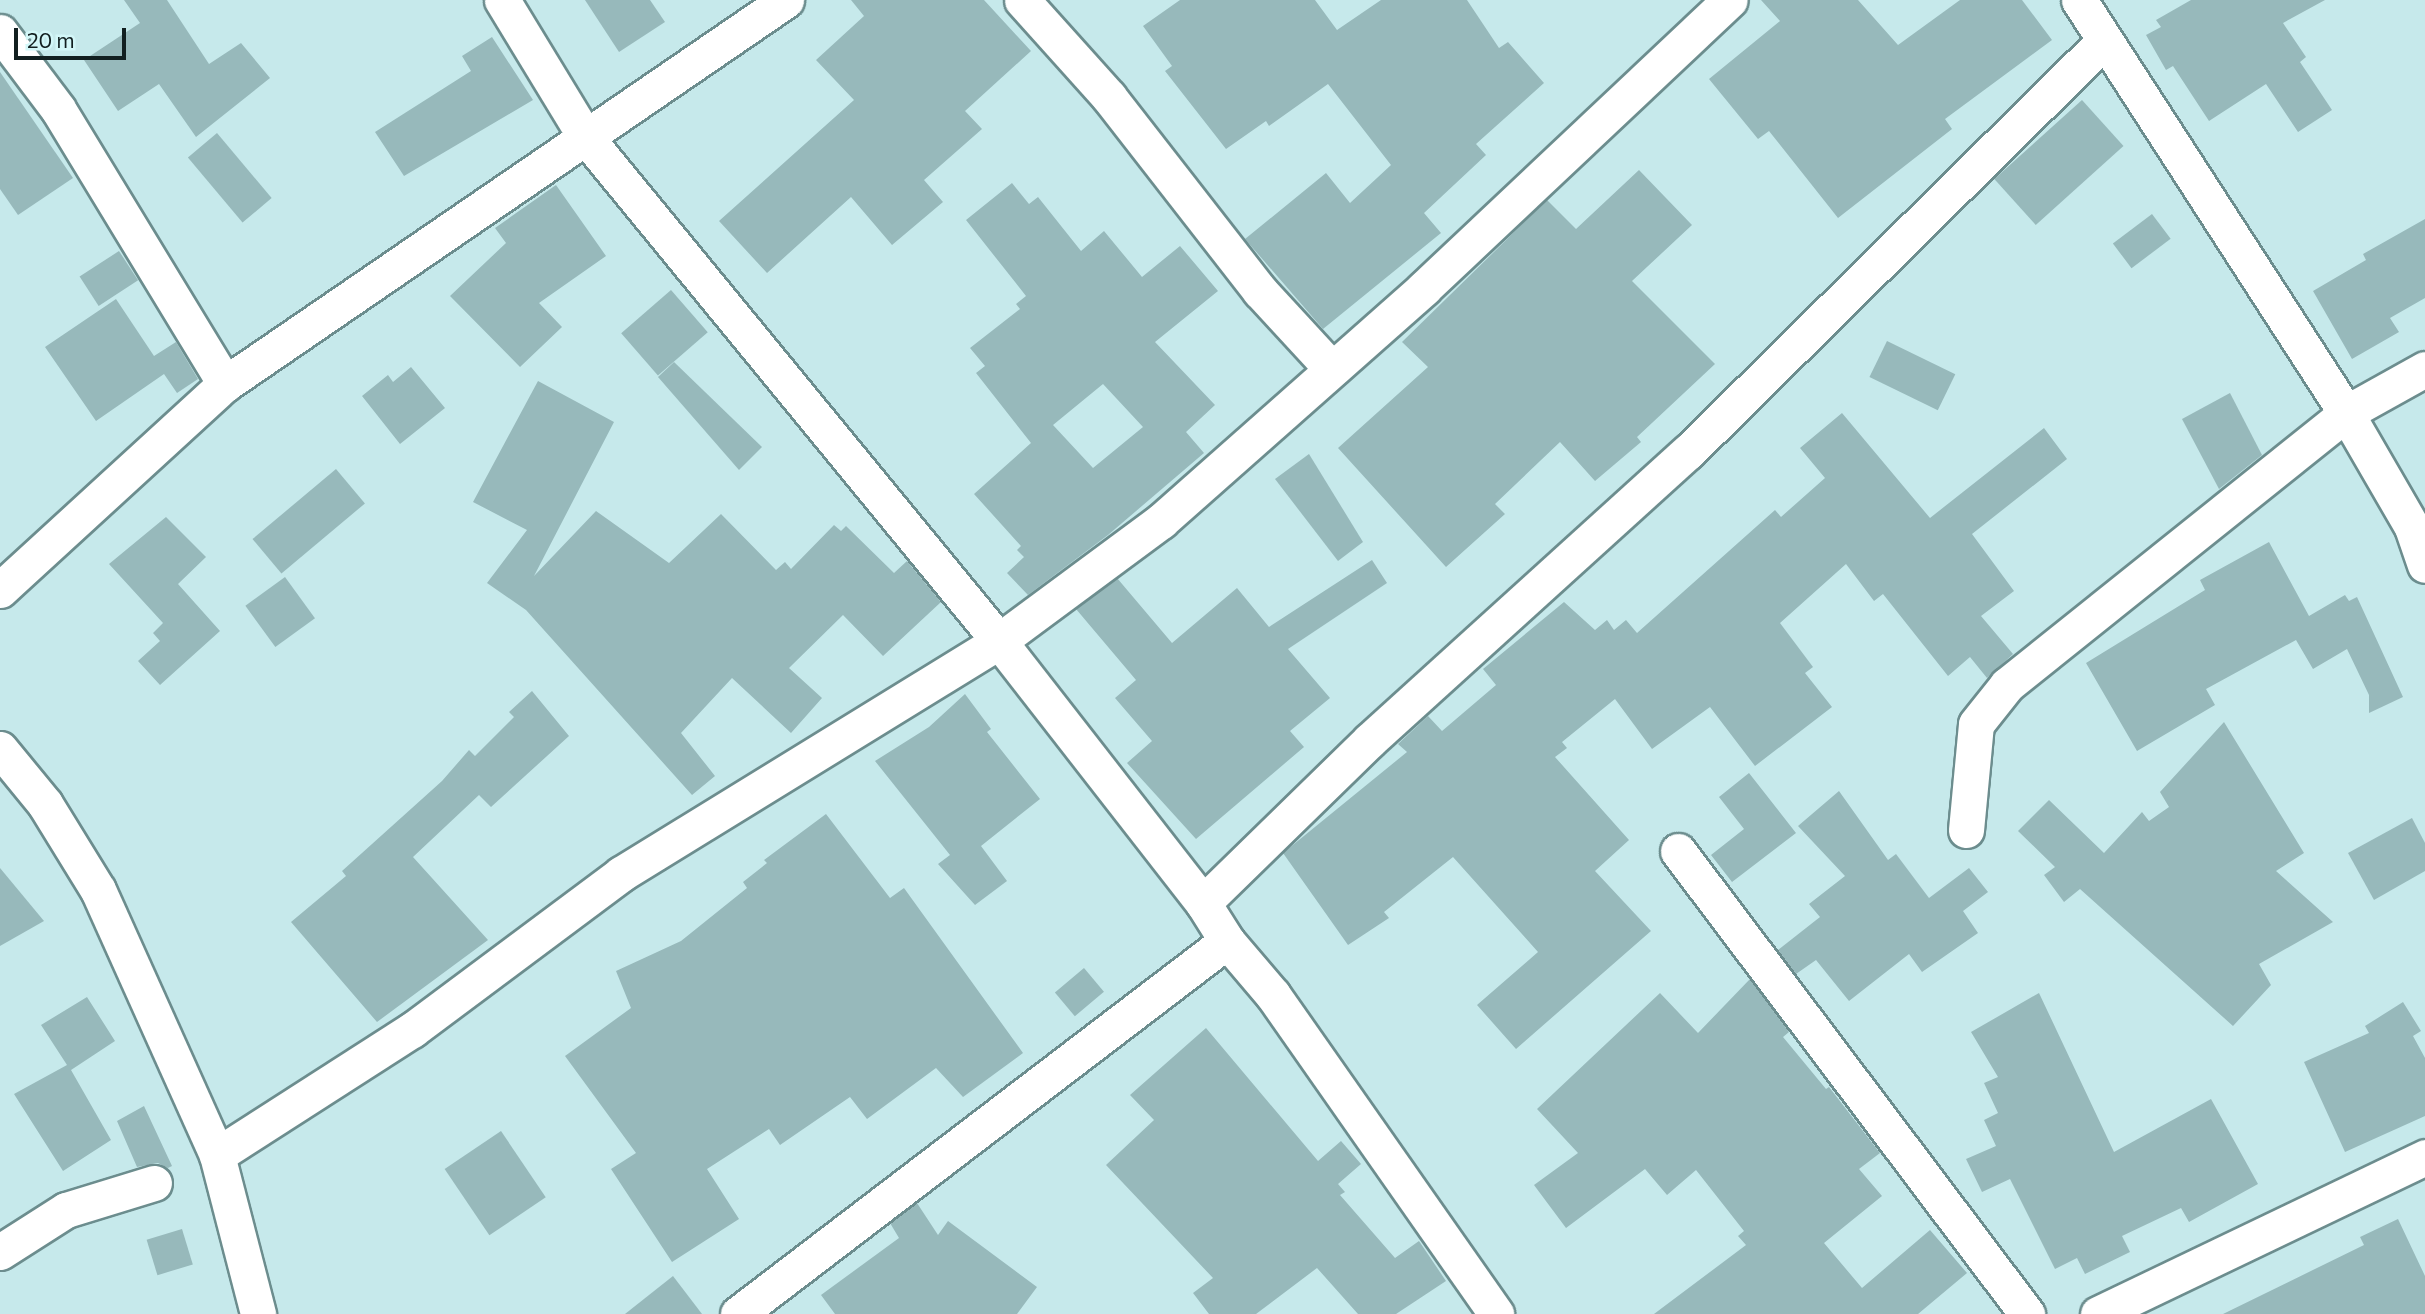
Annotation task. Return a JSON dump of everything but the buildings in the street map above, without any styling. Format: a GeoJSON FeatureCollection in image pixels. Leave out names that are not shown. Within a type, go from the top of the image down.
{"type":"FeatureCollection","features":[{"type":"Feature","properties":{"kind":"street"},"geometry":{"type":"LineString","coordinates":[[502,0],[584,135],[999,641],[1203,904],[1227,941],[1273,995],[1496,1314]]}},
{"type":"Feature","properties":{"kind":"street"},"geometry":{"type":"LineString","coordinates":[[0,590],[225,384],[361,295],[584,135],[786,0]]}},
{"type":"Feature","properties":{"kind":"street"},"geometry":{"type":"LineString","coordinates":[[1022,0],[1109,97],[1260,291],[1332,369]]}},
{"type":"Feature","properties":{"kind":"street"},"geometry":{"type":"LineString","coordinates":[[217,1154],[412,1030],[621,874],[999,641],[1161,521],[1424,288],[1730,0]]}},
{"type":"Feature","properties":{"kind":"street"},"geometry":{"type":"LineString","coordinates":[[2078,0],[2346,413],[2412,527],[2425,565]]}},
{"type":"Feature","properties":{"kind":"street"},"geometry":{"type":"LineString","coordinates":[[0,32],[58,109],[225,384]]}},
{"type":"Feature","properties":{"kind":"street"},"geometry":{"type":"LineString","coordinates":[[1203,904],[1400,712],[1688,452],[2105,41]]}},
{"type":"Feature","properties":{"kind":"street"},"geometry":{"type":"LineString","coordinates":[[1966,830],[1976,724],[2007,685],[2346,413],[2425,369]]}},
{"type":"Feature","properties":{"kind":"street"},"geometry":{"type":"LineString","coordinates":[[0,749],[45,804],[98,890],[217,1154],[258,1314]]}},
{"type":"Feature","properties":{"kind":"street"},"geometry":{"type":"LineString","coordinates":[[1678,851],[2026,1314]]}},
{"type":"Feature","properties":{"kind":"street"},"geometry":{"type":"LineString","coordinates":[[738,1314],[1227,941]]}},
{"type":"Feature","properties":{"kind":"street"},"geometry":{"type":"LineString","coordinates":[[2098,1314],[2425,1157]]}},
{"type":"Feature","properties":{"kind":"street"},"geometry":{"type":"LineString","coordinates":[[0,1252],[66,1210],[153,1183]]}}]}
